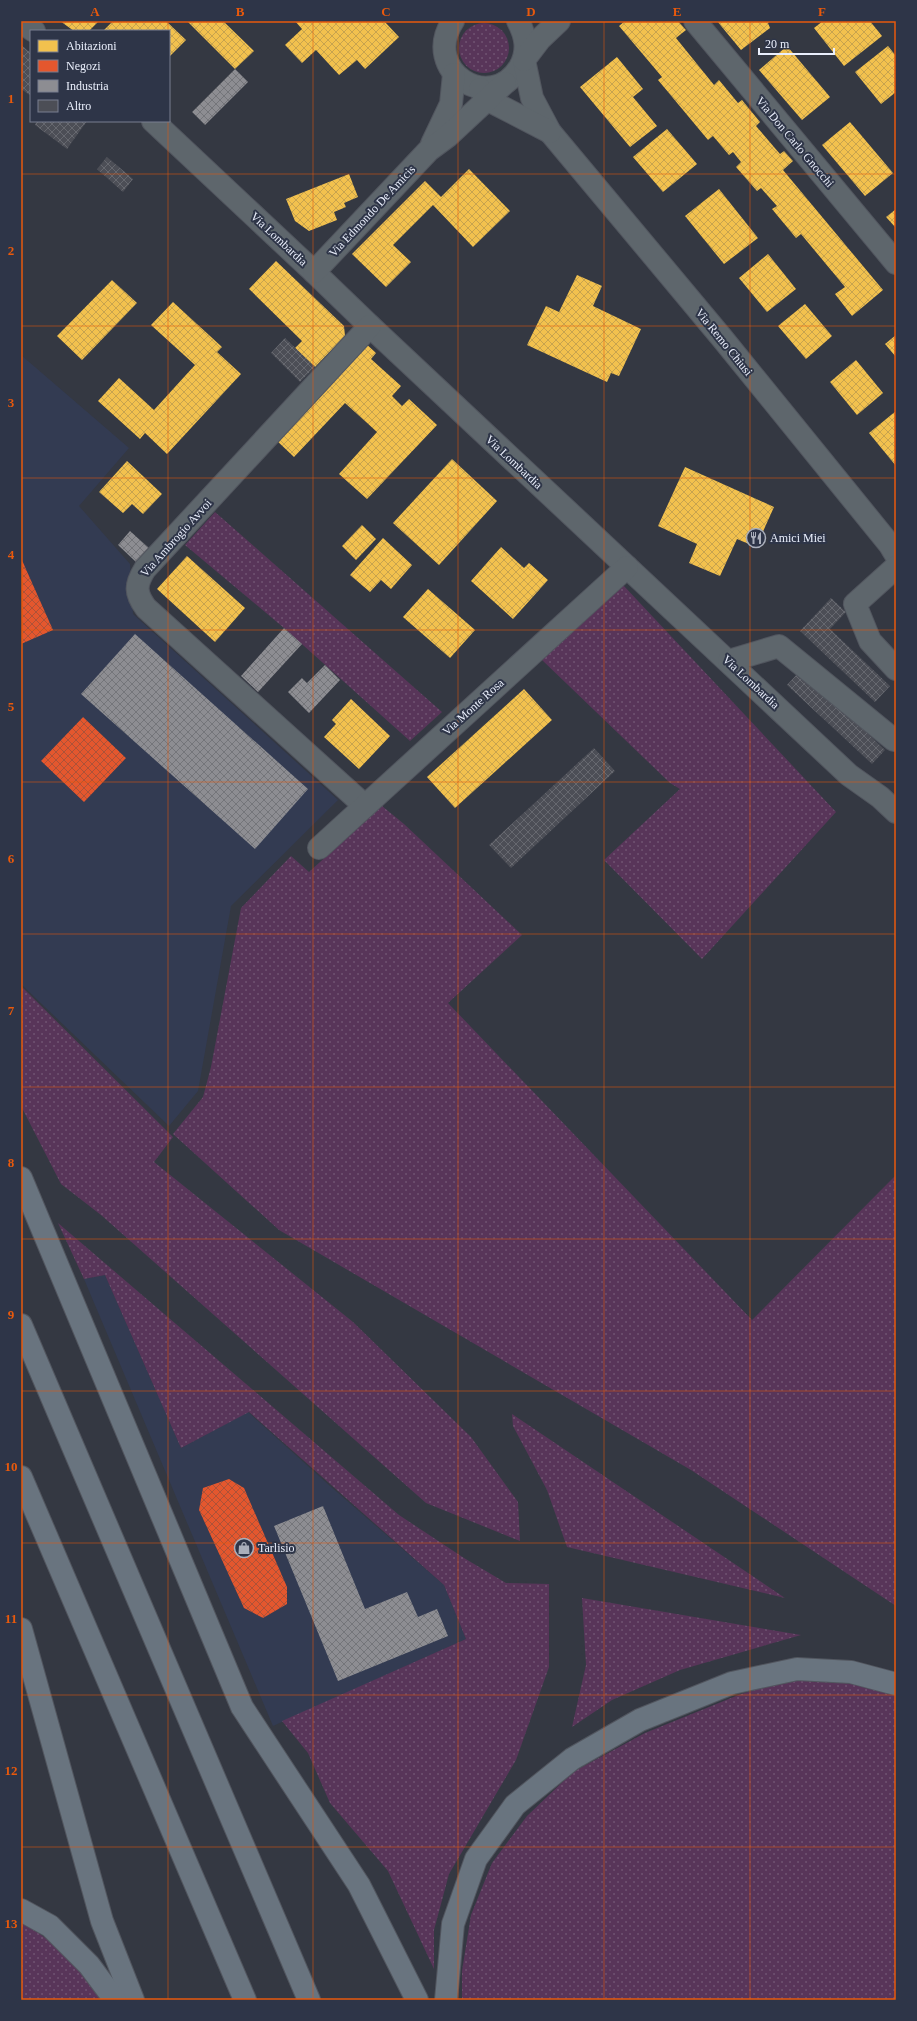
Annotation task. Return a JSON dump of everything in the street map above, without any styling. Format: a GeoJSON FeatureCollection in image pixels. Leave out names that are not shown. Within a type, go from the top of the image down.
{"type":"FeatureCollection","features":[{"type":"Feature","properties":{"kind":"highway"},"geometry":{"type":"LineString","coordinates":[[21,1178],[242,1707],[359,1885],[417,2000]]}},
{"type":"Feature","properties":{"kind":"highway"},"geometry":{"type":"LineString","coordinates":[[21,1325],[309,2000]]}},
{"type":"Feature","properties":{"kind":"highway"},"geometry":{"type":"LineString","coordinates":[[21,1477],[245,2000]]}},
{"type":"Feature","properties":{"kind":"highway"},"geometry":{"type":"LineString","coordinates":[[21,1629],[102,1921],[133,2000]]}},
{"type":"Feature","properties":{"kind":"highway"},"geometry":{"type":"LineString","coordinates":[[446,2000],[453,1924],[476,1859],[515,1805],[572,1759],[640,1720],[732,1683],[797,1669],[851,1672],[896,1684]]}},
{"type":"Feature","properties":{"kind":"highway"},"geometry":{"type":"LineString","coordinates":[[21,1910],[50,1926],[89,1965],[115,2000]]}},
{"type":"Feature","properties":{"kind":"street","name":"Via Remo Chiusi"},"geometry":{"type":"LineString","coordinates":[[518,21],[524,32],[526,46],[524,60],[532,98],[550,132],[894,547]]}},
{"type":"Feature","properties":{"kind":"street"},"geometry":{"type":"LineString","coordinates":[[524,60],[540,39],[559,21]]}},
{"type":"Feature","properties":{"kind":"street","name":"Via Don Carlo Gnocchi"},"geometry":{"type":"LineString","coordinates":[[695,21],[896,263]]}},
{"type":"Feature","properties":{"kind":"street"},"geometry":{"type":"LineString","coordinates":[[21,22],[33,30]]}},
{"type":"Feature","properties":{"kind":"street"},"geometry":{"type":"LineString","coordinates":[[447,26],[444,48],[446,62],[454,74]]}},
{"type":"Feature","properties":{"kind":"street","name":"Via Edmondo De Amicis"},"geometry":{"type":"LineString","coordinates":[[314,272],[429,150],[448,136],[484,93],[505,82],[516,73],[524,60]]}},
{"type":"Feature","properties":{"kind":"street","name":"Via Remo Chiusi"},"geometry":{"type":"LineString","coordinates":[[454,74],[465,83],[550,132]]}},
{"type":"Feature","properties":{"kind":"street","name":"Via Edmondo De Amicis"},"geometry":{"type":"LineString","coordinates":[[429,150],[451,104],[454,74]]}},
{"type":"Feature","properties":{"kind":"street","name":"Via Lombardia"},"geometry":{"type":"LineString","coordinates":[[154,122],[849,775],[888,797],[896,812]]}},
{"type":"Feature","properties":{"kind":"street","name":"Via Ambrogio Avvoi"},"geometry":{"type":"LineString","coordinates":[[365,806],[146,608],[138,596],[138,580],[145,569],[370,326]]}},
{"type":"Feature","properties":{"kind":"street","name":"Via Monte Rosa"},"geometry":{"type":"LineString","coordinates":[[319,848],[627,567]]}},
{"type":"Feature","properties":{"kind":"street"},"geometry":{"type":"LineString","coordinates":[[896,567],[856,604],[870,641],[896,669]]}},
{"type":"Feature","properties":{"kind":"street"},"geometry":{"type":"LineString","coordinates":[[729,661],[779,646],[894,740],[896,737]]}},
{"type":"Feature","properties":{"kind":"shaded area"},"geometry":{"type":"Polygon","coordinates":[[[484,23],[494,25],[502,30],[507,38],[509,48],[507,58],[502,66],[494,71],[484,73],[474,71],[466,66],[461,58],[459,48],[461,38],[466,30],[474,25],[484,23]]]}},
{"type":"Feature","properties":{"kind":"shaded area"},"geometry":{"type":"Polygon","coordinates":[[[21,355],[129,448],[79,506],[130,564],[133,614],[338,800],[231,906],[198,1091],[169,1126],[21,984],[21,355]]]}},
{"type":"Feature","properties":{"kind":"shaded area"},"geometry":{"type":"Polygon","coordinates":[[[215,512],[442,712],[410,741],[284,628],[185,545],[215,512]]]}},
{"type":"Feature","properties":{"kind":"shaded area"},"geometry":{"type":"Polygon","coordinates":[[[623,585],[836,812],[702,959],[604,860],[680,789],[670,783],[542,660],[623,585]]]}},
{"type":"Feature","properties":{"kind":"shaded area"},"geometry":{"type":"Polygon","coordinates":[[[382,806],[404,824],[522,935],[448,1003],[752,1320],[896,1175],[896,1606],[691,1470],[279,1230],[173,1134],[203,1097],[211,1067],[241,908],[291,856],[309,872],[382,806]]]}},
{"type":"Feature","properties":{"kind":"shaded area"},"geometry":{"type":"Polygon","coordinates":[[[21,986],[173,1137],[154,1162],[353,1322],[471,1437],[518,1502],[520,1541],[426,1503],[101,1215],[61,1184],[21,1106],[21,986]]]}},
{"type":"Feature","properties":{"kind":"shaded area"},"geometry":{"type":"Polygon","coordinates":[[[58,1223],[399,1515],[464,1558],[506,1583],[549,1584],[549,1667],[516,1760],[449,1874],[434,1930],[434,1969],[388,1871],[330,1803],[308,1753],[282,1721],[466,1639],[444,1585],[249,1412],[181,1448],[105,1275],[84,1279],[58,1223]]]}},
{"type":"Feature","properties":{"kind":"shaded area"},"geometry":{"type":"Polygon","coordinates":[[[105,1275],[181,1448],[248,1412],[330,1486],[444,1585],[466,1639],[273,1726],[84,1279],[105,1275]]]}},
{"type":"Feature","properties":{"kind":"shaded area"},"geometry":{"type":"Polygon","coordinates":[[[512,1414],[785,1598],[567,1547],[547,1490],[513,1426],[512,1414]]]}},
{"type":"Feature","properties":{"kind":"shaded area"},"geometry":{"type":"Polygon","coordinates":[[[582,1598],[801,1635],[680,1670],[612,1700],[572,1727],[586,1665],[582,1598]]]}},
{"type":"Feature","properties":{"kind":"shaded area"},"geometry":{"type":"Polygon","coordinates":[[[798,1678],[858,1681],[896,1695],[896,2000],[462,2000],[462,1971],[471,1915],[492,1863],[527,1816],[573,1772],[645,1733],[741,1694],[798,1678]]]}},
{"type":"Feature","properties":{"kind":"shaded area"},"geometry":{"type":"Polygon","coordinates":[[[21,1920],[64,1952],[96,1990],[102,2000],[21,2000],[21,1920]]]}},
{"type":"Feature","properties":{"kind":"building: Abitazioni"},"geometry":{"type":"Polygon","coordinates":[[[60,21],[99,21],[90,30],[73,30],[60,21]]]}},
{"type":"Feature","properties":{"kind":"building: Abitazioni"},"geometry":{"type":"Polygon","coordinates":[[[113,21],[166,21],[186,40],[170,56],[170,30],[104,30],[113,21]]]}},
{"type":"Feature","properties":{"kind":"building: Abitazioni"},"geometry":{"type":"Polygon","coordinates":[[[187,21],[223,21],[254,51],[235,69],[187,21]]]}},
{"type":"Feature","properties":{"kind":"building: Abitazioni"},"geometry":{"type":"Polygon","coordinates":[[[295,21],[384,21],[399,37],[365,69],[357,60],[339,75],[316,50],[302,63],[285,45],[302,29],[295,21]]]}},
{"type":"Feature","properties":{"kind":"building: Abitazioni"},"geometry":{"type":"Polygon","coordinates":[[[625,21],[678,21],[686,30],[676,38],[714,85],[719,80],[738,103],[742,100],[760,122],[756,126],[780,154],[784,151],[793,161],[783,170],[883,290],[852,316],[835,294],[845,287],[801,234],[796,238],[772,209],[777,206],[761,188],[757,191],[736,167],[741,162],[733,152],[729,155],[713,136],[708,140],[658,80],[662,77],[619,26],[625,21]]]}},
{"type":"Feature","properties":{"kind":"building: Abitazioni"},"geometry":{"type":"Polygon","coordinates":[[[717,21],[770,21],[768,23],[770,28],[741,50],[717,21]]]}},
{"type":"Feature","properties":{"kind":"building: Abitazioni"},"geometry":{"type":"Polygon","coordinates":[[[823,21],[870,21],[882,36],[844,66],[814,28],[823,21]]]}},
{"type":"Feature","properties":{"kind":"building: Abitazioni"},"geometry":{"type":"Polygon","coordinates":[[[787,46],[830,97],[802,120],[759,70],[787,46]]]}},
{"type":"Feature","properties":{"kind":"building: Abitazioni"},"geometry":{"type":"Polygon","coordinates":[[[888,46],[896,56],[896,92],[881,104],[855,72],[888,46]]]}},
{"type":"Feature","properties":{"kind":"building: Abitazioni"},"geometry":{"type":"Polygon","coordinates":[[[617,57],[643,89],[633,97],[657,126],[630,147],[580,87],[617,57]]]}},
{"type":"Feature","properties":{"kind":"building: Abitazioni"},"geometry":{"type":"Polygon","coordinates":[[[850,122],[893,173],[865,196],[822,145],[850,122]]]}},
{"type":"Feature","properties":{"kind":"building: Abitazioni"},"geometry":{"type":"Polygon","coordinates":[[[667,129],[697,164],[663,192],[633,157],[667,129]]]}},
{"type":"Feature","properties":{"kind":"building: Abitazioni"},"geometry":{"type":"Polygon","coordinates":[[[469,169],[510,211],[473,247],[433,205],[393,245],[411,262],[386,287],[352,254],[425,181],[441,197],[469,169]]]}},
{"type":"Feature","properties":{"kind":"building: Abitazioni"},"geometry":{"type":"Polygon","coordinates":[[[349,174],[358,197],[344,203],[346,207],[334,212],[337,220],[309,231],[295,221],[286,199],[349,174]]]}},
{"type":"Feature","properties":{"kind":"building: Abitazioni"},"geometry":{"type":"Polygon","coordinates":[[[719,189],[758,238],[724,264],[685,216],[719,189]]]}},
{"type":"Feature","properties":{"kind":"building: Abitazioni"},"geometry":{"type":"Polygon","coordinates":[[[896,209],[896,228],[886,217],[896,209]]]}},
{"type":"Feature","properties":{"kind":"building: Abitazioni"},"geometry":{"type":"Polygon","coordinates":[[[768,254],[796,289],[767,312],[739,278],[768,254]]]}},
{"type":"Feature","properties":{"kind":"building: Abitazioni"},"geometry":{"type":"Polygon","coordinates":[[[276,261],[344,326],[345,336],[315,367],[295,348],[302,341],[249,289],[276,261]]]}},
{"type":"Feature","properties":{"kind":"building: Abitazioni"},"geometry":{"type":"Polygon","coordinates":[[[577,275],[602,286],[593,306],[641,329],[619,376],[611,373],[607,382],[527,345],[546,306],[559,312],[577,275]]]}},
{"type":"Feature","properties":{"kind":"building: Abitazioni"},"geometry":{"type":"Polygon","coordinates":[[[112,280],[137,303],[82,360],[57,336],[112,280]]]}},
{"type":"Feature","properties":{"kind":"building: Abitazioni"},"geometry":{"type":"Polygon","coordinates":[[[173,302],[222,347],[217,352],[241,374],[167,454],[145,433],[140,439],[98,401],[119,378],[154,410],[195,365],[151,325],[173,302]]]}},
{"type":"Feature","properties":{"kind":"building: Abitazioni"},"geometry":{"type":"Polygon","coordinates":[[[805,304],[832,336],[806,359],[778,326],[805,304]]]}},
{"type":"Feature","properties":{"kind":"building: Abitazioni"},"geometry":{"type":"Polygon","coordinates":[[[896,335],[896,357],[885,344],[896,335]]]}},
{"type":"Feature","properties":{"kind":"building: Abitazioni"},"geometry":{"type":"Polygon","coordinates":[[[364,342],[376,353],[371,359],[401,386],[392,396],[402,406],[409,399],[437,425],[367,499],[339,474],[377,432],[345,403],[294,457],[275,439],[364,342]]]}},
{"type":"Feature","properties":{"kind":"building: Abitazioni"},"geometry":{"type":"Polygon","coordinates":[[[856,360],[883,393],[857,415],[830,382],[856,360]]]}},
{"type":"Feature","properties":{"kind":"building: Abitazioni"},"geometry":{"type":"Polygon","coordinates":[[[896,411],[896,466],[869,433],[896,411]]]}},
{"type":"Feature","properties":{"kind":"building: Abitazioni"},"geometry":{"type":"Polygon","coordinates":[[[452,459],[497,501],[439,565],[393,523],[452,459]]]}},
{"type":"Feature","properties":{"kind":"building: Abitazioni"},"geometry":{"type":"Polygon","coordinates":[[[127,461],[162,494],[143,514],[132,504],[123,513],[99,492],[127,461]]]}},
{"type":"Feature","properties":{"kind":"building: Abitazioni"},"geometry":{"type":"Polygon","coordinates":[[[685,467],[774,507],[756,547],[737,539],[720,576],[689,563],[697,544],[658,526],[685,467]]]}},
{"type":"Feature","properties":{"kind":"building: Abitazioni"},"geometry":{"type":"Polygon","coordinates":[[[362,525],[376,539],[356,560],[342,546],[362,525]]]}},
{"type":"Feature","properties":{"kind":"building: Abitazioni"},"geometry":{"type":"Polygon","coordinates":[[[383,538],[412,565],[391,589],[381,580],[370,592],[350,575],[383,538]]]}},
{"type":"Feature","properties":{"kind":"building: Abitazioni"},"geometry":{"type":"Polygon","coordinates":[[[501,547],[524,568],[529,563],[548,580],[513,619],[471,581],[501,547]]]}},
{"type":"Feature","properties":{"kind":"building: Abitazioni"},"geometry":{"type":"Polygon","coordinates":[[[187,556],[245,608],[215,642],[157,589],[187,556]]]}},
{"type":"Feature","properties":{"kind":"building: Abitazioni"},"geometry":{"type":"Polygon","coordinates":[[[428,589],[475,630],[450,658],[403,617],[428,589]]]}},
{"type":"Feature","properties":{"kind":"building: Abitazioni"},"geometry":{"type":"Polygon","coordinates":[[[524,689],[552,720],[455,808],[427,777],[524,689]]]}},
{"type":"Feature","properties":{"kind":"building: Abitazioni"},"geometry":{"type":"Polygon","coordinates":[[[351,699],[390,736],[359,769],[324,737],[336,724],[332,720],[351,699]]]}},
{"type":"Feature","properties":{"kind":"building: Negozi"},"geometry":{"type":"Polygon","coordinates":[[[21,558],[53,630],[21,644],[21,558]]]}},
{"type":"Feature","properties":{"kind":"building: Negozi"},"geometry":{"type":"Polygon","coordinates":[[[83,717],[126,758],[84,802],[41,761],[83,717]]]}},
{"type":"Feature","properties":{"kind":"building: Negozi","name":"Tarlisio"},"geometry":{"type":"Polygon","coordinates":[[[229,1479],[244,1488],[287,1587],[287,1604],[263,1618],[244,1608],[199,1510],[203,1488],[229,1479]]]}},
{"type":"Feature","properties":{"kind":"building: Industria"},"geometry":{"type":"Polygon","coordinates":[[[235,69],[248,82],[205,125],[192,112],[235,69]]]}},
{"type":"Feature","properties":{"kind":"building: Industria"},"geometry":{"type":"Polygon","coordinates":[[[130,531],[149,548],[136,562],[118,545],[130,531]]]}},
{"type":"Feature","properties":{"kind":"building: Industria"},"geometry":{"type":"Polygon","coordinates":[[[284,628],[302,644],[258,692],[241,676],[284,628]]]}},
{"type":"Feature","properties":{"kind":"building: Industria"},"geometry":{"type":"Polygon","coordinates":[[[135,634],[308,789],[255,849],[81,694],[135,634]]]}},
{"type":"Feature","properties":{"kind":"building: Industria"},"geometry":{"type":"Polygon","coordinates":[[[325,665],[340,680],[309,713],[288,692],[302,678],[307,683],[325,665]]]}},
{"type":"Feature","properties":{"kind":"building: Industria"},"geometry":{"type":"Polygon","coordinates":[[[323,1506],[365,1609],[407,1592],[418,1617],[437,1609],[448,1636],[338,1681],[274,1526],[323,1506]]]}},
{"type":"Feature","properties":{"kind":"building: Altro"},"geometry":{"type":"Polygon","coordinates":[[[21,45],[30,52],[30,95],[21,89],[21,45]]]}},
{"type":"Feature","properties":{"kind":"building: Altro"},"geometry":{"type":"Polygon","coordinates":[[[36,122],[86,122],[67,149],[35,125],[36,122]]]}},
{"type":"Feature","properties":{"kind":"building: Altro"},"geometry":{"type":"Polygon","coordinates":[[[107,157],[133,179],[123,192],[97,169],[107,157]]]}},
{"type":"Feature","properties":{"kind":"building: Altro"},"geometry":{"type":"Polygon","coordinates":[[[285,338],[315,367],[300,382],[271,353],[285,338]]]}},
{"type":"Feature","properties":{"kind":"building: Altro"},"geometry":{"type":"Polygon","coordinates":[[[831,598],[846,612],[830,629],[890,686],[875,702],[800,631],[831,598]]]}},
{"type":"Feature","properties":{"kind":"building: Altro"},"geometry":{"type":"Polygon","coordinates":[[[801,670],[885,750],[872,764],[787,685],[801,670]]]}},
{"type":"Feature","properties":{"kind":"building: Altro"},"geometry":{"type":"Polygon","coordinates":[[[594,748],[615,771],[511,868],[489,845],[594,748]]]}},
{"type":"Feature","properties":{"kind":"place","name":"Amici Miei"},"geometry":{"type":"Point","coordinates":[756,538]}},
{"type":"Feature","properties":{"kind":"place","name":"Tarlisio"},"geometry":{"type":"Point","coordinates":[244,1548]}}]}
